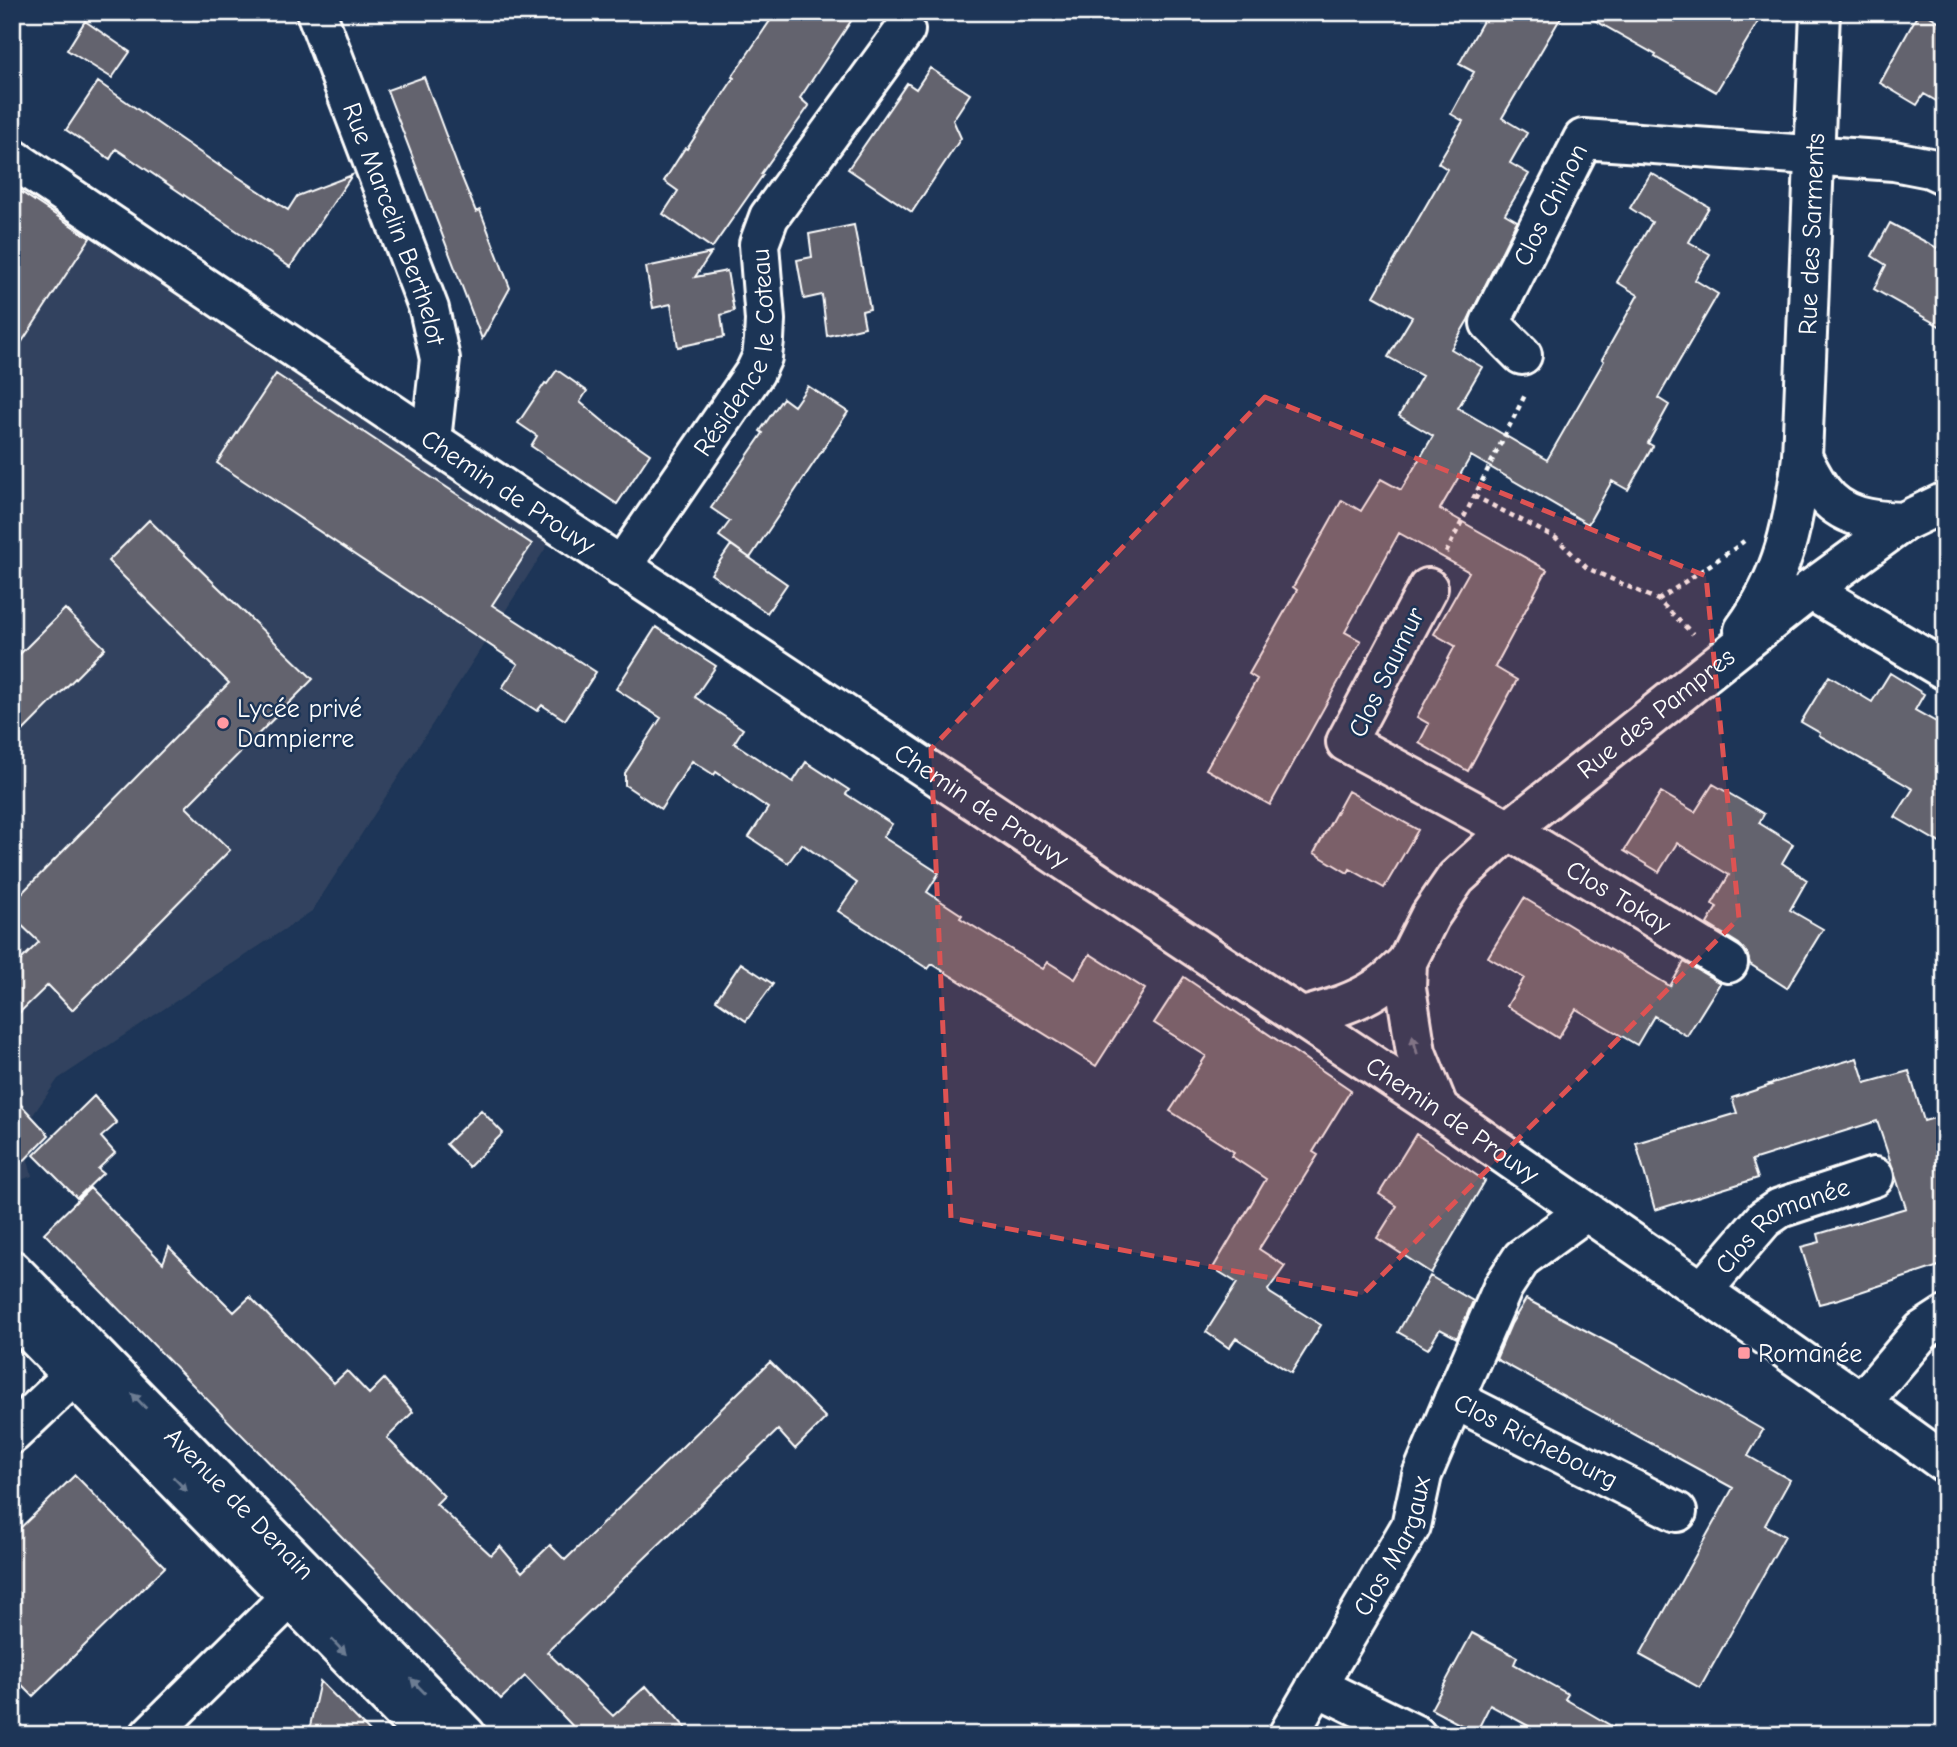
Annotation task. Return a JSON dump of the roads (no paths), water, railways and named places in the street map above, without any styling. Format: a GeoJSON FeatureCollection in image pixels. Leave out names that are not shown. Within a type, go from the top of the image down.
{"type":"FeatureCollection","features":[{"type":"Feature","properties":{"kind":"street","name":"Rue Marcelin Berthelot"},"geometry":{"type":"LineString","coordinates":[[316,12],[429,309],[440,359],[430,440]]}},
{"type":"Feature","properties":{"kind":"street","name":"Rue des Sarments"},"geometry":{"type":"LineString","coordinates":[[1720,663],[1766,598],[1793,522],[1801,457],[1821,12]]}},
{"type":"Feature","properties":{"kind":"street","name":"Résidence le Coteau"},"geometry":{"type":"LineString","coordinates":[[621,567],[755,372],[762,357],[765,320],[759,244],[769,217],[905,30]]}},
{"type":"Feature","properties":{"kind":"street","name":"Clos Chinon"},"geometry":{"type":"LineString","coordinates":[[1521,355],[1490,323],[1583,139],[1814,156]]}},
{"type":"Feature","properties":{"kind":"street"},"geometry":{"type":"LineString","coordinates":[[1814,156],[1912,163],[1945,175]]}},
{"type":"Feature","properties":{"kind":"street","name":"Chemin de Prouvy"},"geometry":{"type":"LineString","coordinates":[[12,158],[430,440],[1303,1017],[1862,1402],[1945,1463]]}},
{"type":"Feature","properties":{"kind":"street"},"geometry":{"type":"LineString","coordinates":[[1801,457],[1821,491],[1844,511],[1878,522],[1903,522]]}},
{"type":"Feature","properties":{"kind":"street","name":"Rue des Pampres"},"geometry":{"type":"LineString","coordinates":[[1439,1109],[1414,1042],[1405,988],[1407,962],[1424,926],[1456,878],[1509,830],[1810,590],[1903,522],[1945,502]]}},
{"type":"Feature","properties":{"kind":"street","name":"Clos Saumur"},"geometry":{"type":"LineString","coordinates":[[1429,588],[1346,742],[1509,830]]}},
{"type":"Feature","properties":{"kind":"street"},"geometry":{"type":"LineString","coordinates":[[1810,590],[1945,670]]}},
{"type":"Feature","properties":{"kind":"street","name":"Clos Tokay"},"geometry":{"type":"LineString","coordinates":[[1509,830],[1728,964]]}},
{"type":"Feature","properties":{"kind":"street","name":"Rue des Pampres"},"geometry":{"type":"LineString","coordinates":[[1303,1017],[1361,998],[1379,987],[1407,962]]}},
{"type":"Feature","properties":{"kind":"street","name":"Clos Romanée"},"geometry":{"type":"LineString","coordinates":[[1702,1291],[1759,1225],[1780,1208],[1874,1177]]}},
{"type":"Feature","properties":{"kind":"street","name":"Clos Richebourg"},"geometry":{"type":"LineString","coordinates":[[1585,1212],[1522,1258],[1513,1270],[1454,1399],[1677,1512]]}},
{"type":"Feature","properties":{"kind":"street","name":"Avenue de Denain"},"geometry":{"type":"LineString","coordinates":[[12,1270],[466,1735]]}},
{"type":"Feature","properties":{"kind":"street","name":"Avenue de Denain"},"geometry":{"type":"LineString","coordinates":[[12,1313],[425,1735]]}},
{"type":"Feature","properties":{"kind":"street"},"geometry":{"type":"LineString","coordinates":[[1862,1402],[1922,1331],[1945,1316]]}},
{"type":"Feature","properties":{"kind":"street"},"geometry":{"type":"LineString","coordinates":[[12,1434],[74,1376]]}},
{"type":"Feature","properties":{"kind":"street","name":"Clos Margaux"},"geometry":{"type":"LineString","coordinates":[[1288,1735],[1411,1526],[1422,1475],[1454,1399]]}},
{"type":"Feature","properties":{"kind":"street"},"geometry":{"type":"LineString","coordinates":[[150,1735],[290,1597]]}},
{"type":"Feature","properties":{"kind":"street"},"geometry":{"type":"LineString","coordinates":[[1317,1686],[1416,1735]]}},
{"type":"Feature","properties":{"kind":"place","name":"Lycée privé Dampierre"},"geometry":{"type":"Point","coordinates":[223,723]}},
{"type":"Feature","properties":{"kind":"place","name":"Romanée"},"geometry":{"type":"Point","coordinates":[1744,1353]}}]}
